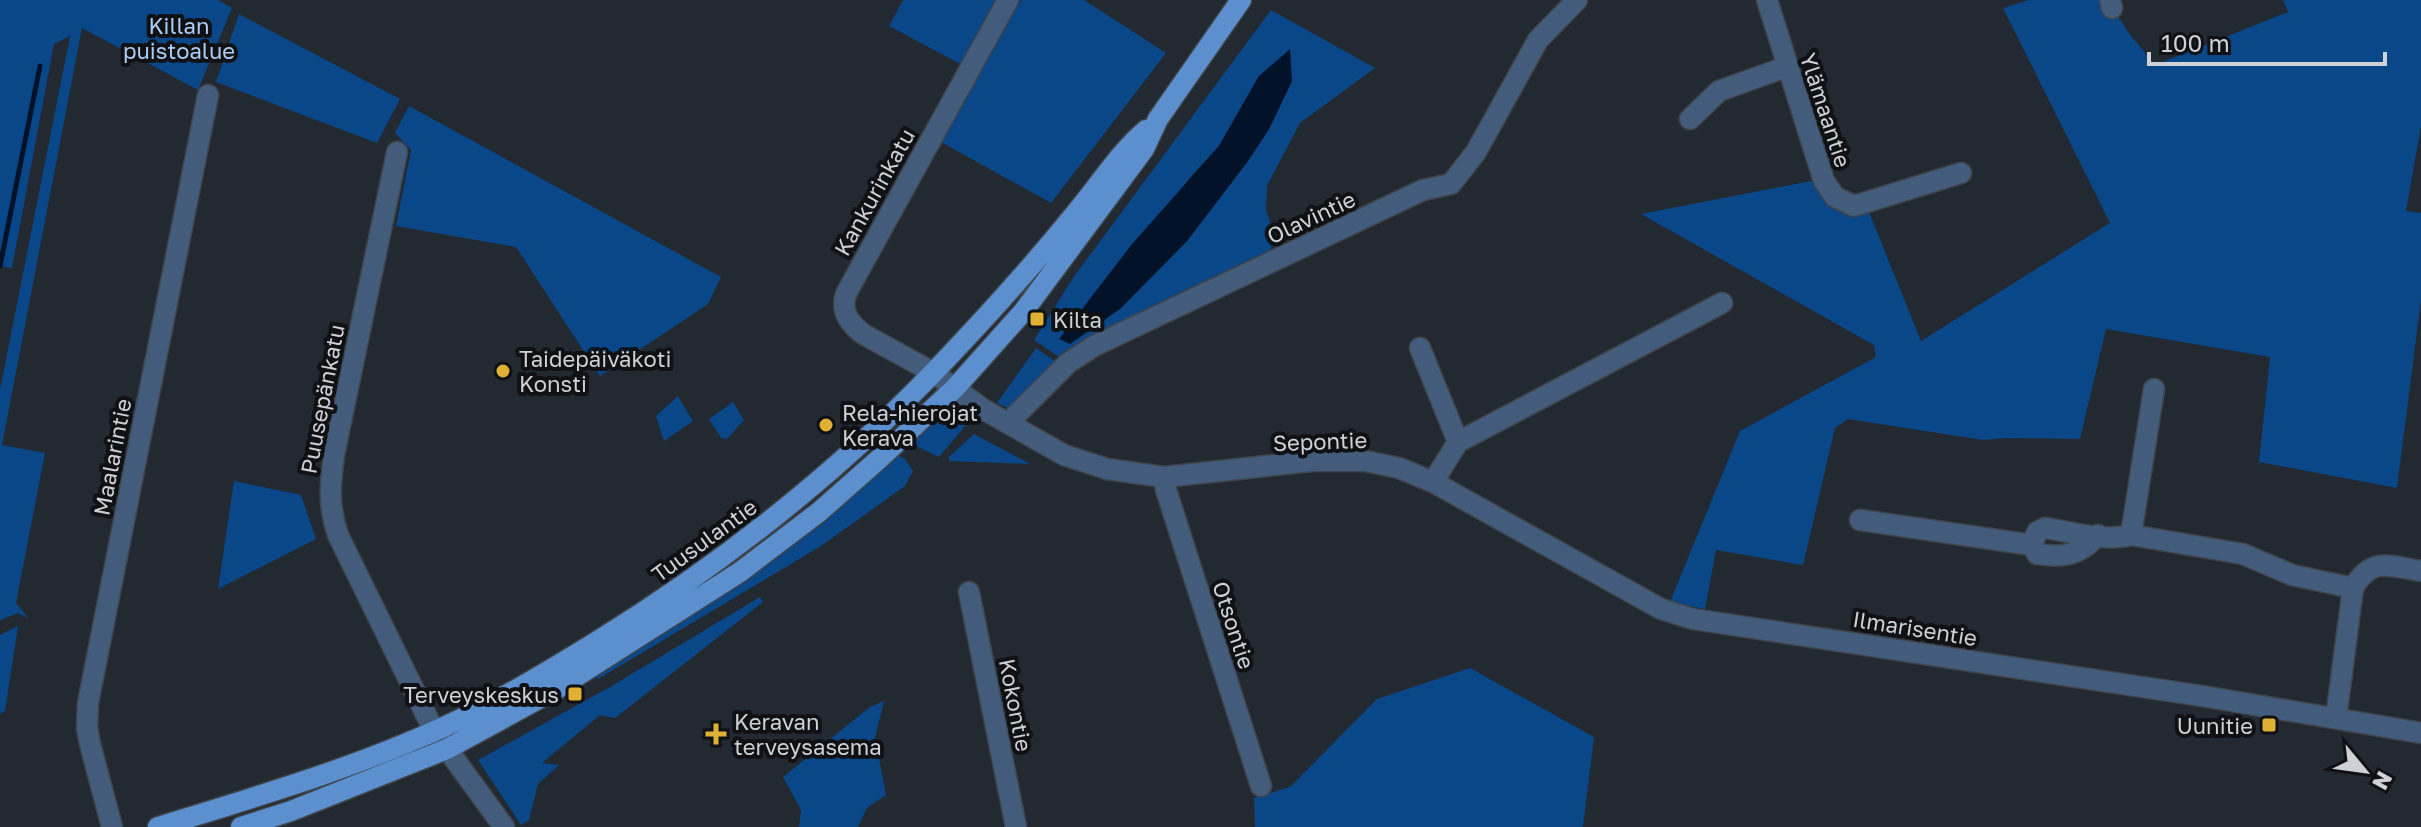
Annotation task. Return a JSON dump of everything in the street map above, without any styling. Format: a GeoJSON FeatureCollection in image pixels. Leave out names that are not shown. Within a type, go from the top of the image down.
{"type":"FeatureCollection","features":[{"type":"Feature","properties":{"kind":"main road","name":"Tuusulantie"},"geometry":{"type":"LineString","coordinates":[[241,827],[291,811],[447,749],[555,690],[740,572],[819,512],[955,388],[1023,312],[1144,149],[1158,119],[1241,0]]}},
{"type":"Feature","properties":{"kind":"main road","name":"Tuusulantie"},"geometry":{"type":"LineString","coordinates":[[158,827],[368,758],[434,731],[561,663],[658,604],[784,511],[934,373],[1064,226],[1134,140],[1158,119]]}},
{"type":"Feature","properties":{"kind":"street","name":"Kankurinkatu"},"geometry":{"type":"LineString","coordinates":[[934,373],[853,326],[843,308],[843,300],[1008,0]]}},
{"type":"Feature","properties":{"kind":"street","name":"Olavintie"},"geometry":{"type":"LineString","coordinates":[[1008,423],[1068,363],[1094,346],[1423,190],[1451,184],[1476,152],[1538,40],[1577,0]]}},
{"type":"Feature","properties":{"kind":"street","name":"Ylämaantie"},"geometry":{"type":"LineString","coordinates":[[1767,0],[1824,181],[1835,197],[1854,206],[1961,173]]}},
{"type":"Feature","properties":{"kind":"street"},"geometry":{"type":"LineString","coordinates":[[1690,119],[1719,91],[1786,67]]}},
{"type":"Feature","properties":{"kind":"street","name":"Maalarintie"},"geometry":{"type":"LineString","coordinates":[[112,827],[90,744],[88,703],[208,95]]}},
{"type":"Feature","properties":{"kind":"street","name":"Puusepänkatu"},"geometry":{"type":"LineString","coordinates":[[397,152],[334,455],[329,489],[330,509],[338,535],[434,731],[504,827]]}},
{"type":"Feature","properties":{"kind":"street"},"geometry":{"type":"LineString","coordinates":[[1433,482],[1458,442],[1722,303]]}},
{"type":"Feature","properties":{"kind":"street"},"geometry":{"type":"LineString","coordinates":[[1420,348],[1458,442]]}},
{"type":"Feature","properties":{"kind":"street","name":"Sepontie"},"geometry":{"type":"LineString","coordinates":[[934,373],[983,409],[1064,455],[1107,469],[1164,477],[1312,461],[1365,461],[1399,468],[1433,482]]}},
{"type":"Feature","properties":{"kind":"street"},"geometry":{"type":"LineString","coordinates":[[2131,535],[2154,389]]}},
{"type":"Feature","properties":{"kind":"street","name":"Otsontie"},"geometry":{"type":"LineString","coordinates":[[1164,477],[1261,786]]}},
{"type":"Feature","properties":{"kind":"street","name":"Ilmarisentie"},"geometry":{"type":"LineString","coordinates":[[1433,482],[1661,609],[1693,619],[2097,679],[2421,733]]}},
{"type":"Feature","properties":{"kind":"street"},"geometry":{"type":"LineString","coordinates":[[1860,520],[2032,545],[2037,532],[2045,528],[2117,539],[2131,535],[2243,554],[2292,575],[2353,588]]}},
{"type":"Feature","properties":{"kind":"street"},"geometry":{"type":"LineString","coordinates":[[2336,718],[2353,588],[2362,573],[2376,565],[2421,571]]}},
{"type":"Feature","properties":{"kind":"street","name":"Kokontie"},"geometry":{"type":"LineString","coordinates":[[969,592],[1016,827]]}},
{"type":"Feature","properties":{"kind":"green space","name":"Killan puistoalue"},"geometry":{"type":"Polygon","coordinates":[[[0,0],[218,0],[232,8],[198,90],[82,28],[2,445],[45,453],[16,603],[29,619],[18,613],[0,620],[0,390],[70,36],[54,44],[12,268],[0,266],[0,0]]]}},
{"type":"Feature","properties":{"kind":"green space"},"geometry":{"type":"Polygon","coordinates":[[[903,0],[1000,0],[964,66],[889,26],[903,0]]]}},
{"type":"Feature","properties":{"kind":"green space"},"geometry":{"type":"Polygon","coordinates":[[[1021,0],[1084,0],[1166,53],[1051,203],[941,142],[1021,0]]]}},
{"type":"Feature","properties":{"kind":"green space"},"geometry":{"type":"Polygon","coordinates":[[[2029,0],[2108,0],[2128,32],[2155,65],[2288,12],[2283,0],[2421,0],[2421,126],[2406,211],[2421,213],[2421,300],[2397,488],[2259,462],[2270,357],[2106,329],[2080,439],[1983,440],[1848,419],[1835,428],[1803,565],[1716,550],[1705,609],[1670,602],[1740,431],[1876,357],[1874,345],[1641,214],[1816,180],[1867,207],[1921,341],[2110,223],[2003,8],[2029,0]]]}},
{"type":"Feature","properties":{"kind":"green space"},"geometry":{"type":"Polygon","coordinates":[[[1271,10],[1375,68],[1300,123],[1267,186],[1266,209],[1273,232],[1270,255],[1068,363],[1034,340],[1073,278],[1271,10]],[[1259,76],[1219,146],[1060,338],[1120,309],[1187,241],[1269,129],[1292,81],[1259,76]]]}},
{"type":"Feature","properties":{"kind":"green space"},"geometry":{"type":"Polygon","coordinates":[[[239,14],[400,99],[377,143],[216,82],[239,14]]]}},
{"type":"Feature","properties":{"kind":"green space"},"geometry":{"type":"Polygon","coordinates":[[[409,106],[721,277],[708,304],[600,376],[516,247],[396,226],[411,150],[395,133],[409,106]]]}},
{"type":"Feature","properties":{"kind":"green space"},"geometry":{"type":"Polygon","coordinates":[[[1036,348],[1056,362],[1021,405],[1008,408],[997,403],[1036,348]]]}},
{"type":"Feature","properties":{"kind":"green space"},"geometry":{"type":"Polygon","coordinates":[[[678,396],[693,421],[664,441],[656,416],[678,396]]]}},
{"type":"Feature","properties":{"kind":"green space"},"geometry":{"type":"Polygon","coordinates":[[[733,402],[744,420],[727,439],[721,438],[709,419],[733,402]]]}},
{"type":"Feature","properties":{"kind":"green space"},"geometry":{"type":"Polygon","coordinates":[[[945,412],[961,415],[966,425],[939,457],[918,447],[912,435],[933,417],[945,412]]]}},
{"type":"Feature","properties":{"kind":"green space"},"geometry":{"type":"Polygon","coordinates":[[[974,434],[1030,464],[949,461],[949,457],[974,434]]]}},
{"type":"Feature","properties":{"kind":"green space"},"geometry":{"type":"Polygon","coordinates":[[[896,454],[905,459],[913,471],[905,486],[821,546],[598,679],[594,677],[896,454]]]}},
{"type":"Feature","properties":{"kind":"green space"},"geometry":{"type":"Polygon","coordinates":[[[234,481],[301,495],[316,539],[218,589],[234,481]]]}},
{"type":"Feature","properties":{"kind":"green space"},"geometry":{"type":"Polygon","coordinates":[[[760,597],[763,602],[615,718],[600,715],[542,763],[559,765],[538,784],[529,820],[521,825],[478,760],[610,687],[760,597]]]}},
{"type":"Feature","properties":{"kind":"green space"},"geometry":{"type":"Polygon","coordinates":[[[18,626],[5,711],[0,714],[0,635],[18,626]]]}},
{"type":"Feature","properties":{"kind":"green space"},"geometry":{"type":"Polygon","coordinates":[[[1470,668],[1594,737],[1583,827],[1255,827],[1254,798],[1290,787],[1377,699],[1470,668]]]}},
{"type":"Feature","properties":{"kind":"green space"},"geometry":{"type":"Polygon","coordinates":[[[884,701],[875,738],[886,795],[867,808],[858,827],[799,827],[801,810],[783,777],[870,707],[884,701]]]}},
{"type":"Feature","properties":{"kind":"shaded area"},"geometry":{"type":"Polygon","coordinates":[[[1290,49],[1292,81],[1269,129],[1187,241],[1120,309],[1070,344],[1059,339],[1132,244],[1219,146],[1259,76],[1290,49]]]}},
{"type":"Feature","properties":{"kind":"waterway"},"geometry":{"type":"LineString","coordinates":[[0,266],[40,66]]}},
{"type":"Feature","properties":{"kind":"place","name":"Kilta"},"geometry":{"type":"Point","coordinates":[1037,319]}},
{"type":"Feature","properties":{"kind":"place","name":"Taidepäiväkoti Konsti"},"geometry":{"type":"Point","coordinates":[503,371]}},
{"type":"Feature","properties":{"kind":"place","name":"Rela-hierojat Kerava"},"geometry":{"type":"Point","coordinates":[826,425]}},
{"type":"Feature","properties":{"kind":"place","name":"Terveyskeskus"},"geometry":{"type":"Point","coordinates":[575,694]}},
{"type":"Feature","properties":{"kind":"place","name":"Uunitie"},"geometry":{"type":"Point","coordinates":[2269,725]}},
{"type":"Feature","properties":{"kind":"place","name":"Keravan terveysasema"},"geometry":{"type":"Point","coordinates":[716,734]}}]}
